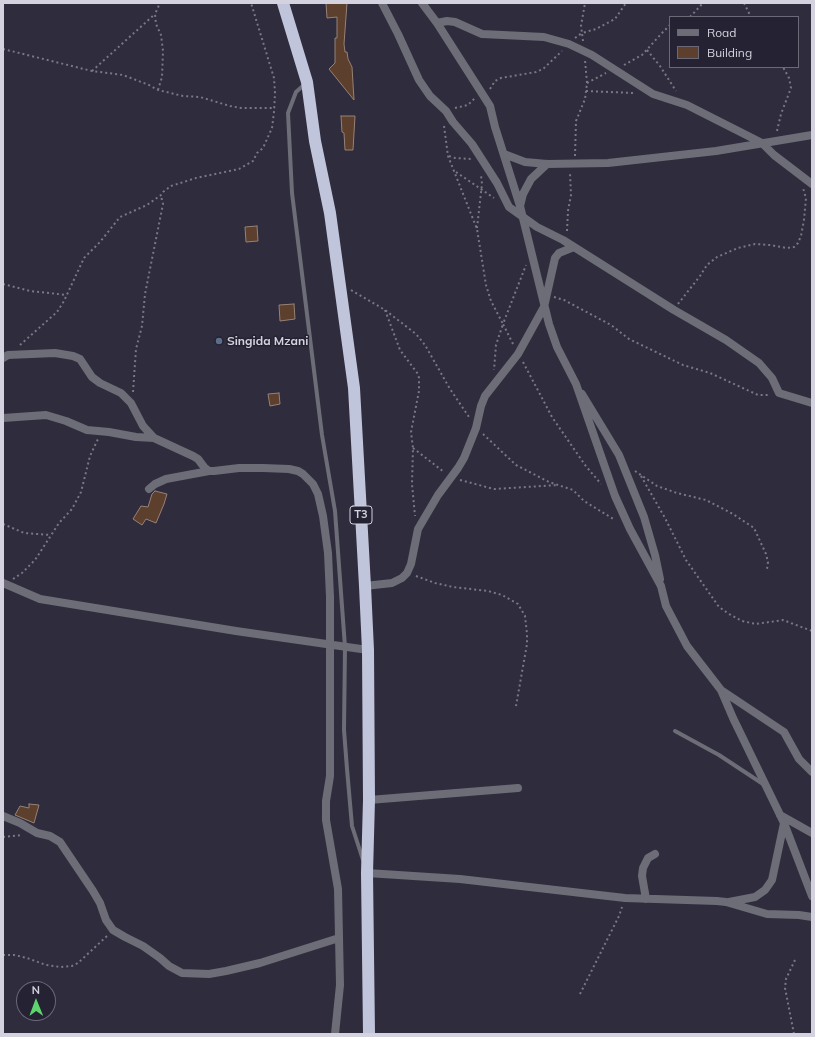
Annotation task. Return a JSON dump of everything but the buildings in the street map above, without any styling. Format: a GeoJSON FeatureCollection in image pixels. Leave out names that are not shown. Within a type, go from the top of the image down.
{"type":"FeatureCollection","features":[{"type":"Feature","properties":{"kind":"highway","name":"T3"},"geometry":{"type":"LineString","coordinates":[[283,3],[307,82],[315,141],[330,213],[354,388],[368,650],[369,800],[367,873],[369,1034]]}},
{"type":"Feature","properties":{"kind":"street"},"geometry":{"type":"LineString","coordinates":[[382,3],[398,34],[418,80],[436,102],[446,111],[472,144],[497,184],[508,207],[537,227],[563,240],[674,310],[726,340],[759,363],[772,378],[779,393],[812,403]]}},
{"type":"Feature","properties":{"kind":"street"},"geometry":{"type":"LineString","coordinates":[[422,3],[437,23],[490,106],[495,127],[520,206],[544,307],[557,347],[576,384],[619,455],[635,493],[648,531],[666,606],[687,646],[721,690],[733,718],[784,822],[812,896]]}},
{"type":"Feature","properties":{"kind":"street"},"geometry":{"type":"LineString","coordinates":[[437,23],[447,21],[455,22],[482,34],[544,38],[569,44],[585,51],[653,94],[686,105],[762,143],[774,155],[812,184]]}},
{"type":"Feature","properties":{"kind":"street"},"geometry":{"type":"LineString","coordinates":[[504,154],[525,162],[547,164],[608,163],[716,151],[812,135]]}},
{"type":"Feature","properties":{"kind":"street"},"geometry":{"type":"LineString","coordinates":[[520,206],[525,190],[531,180],[547,164]]}},
{"type":"Feature","properties":{"kind":"street"},"geometry":{"type":"LineString","coordinates":[[365,586],[392,583],[402,578],[407,573],[411,564],[418,529],[464,458],[476,428],[485,396],[518,354],[544,307],[555,258],[560,253],[574,247]]}},
{"type":"Feature","properties":{"kind":"street"},"geometry":{"type":"LineString","coordinates":[[5,356],[55,354],[73,356],[80,359],[92,377],[100,383],[121,393],[131,403],[143,426],[154,438]]}},
{"type":"Feature","properties":{"kind":"street"},"geometry":{"type":"LineString","coordinates":[[576,384],[615,496],[630,529],[661,586]]}},
{"type":"Feature","properties":{"kind":"street"},"geometry":{"type":"LineString","coordinates":[[3,418],[46,415],[66,421],[87,430],[154,438],[198,459],[204,468],[209,471]]}},
{"type":"Feature","properties":{"kind":"street"},"geometry":{"type":"LineString","coordinates":[[149,489],[155,484],[166,479],[209,471],[255,468],[289,469],[303,474],[313,484],[318,494],[323,516],[328,553],[330,776],[326,801],[326,820],[338,889],[340,985],[335,1034]]}},
{"type":"Feature","properties":{"kind":"street"},"geometry":{"type":"LineString","coordinates":[[5,585],[40,599],[222,629],[368,650]]}},
{"type":"Feature","properties":{"kind":"street"},"geometry":{"type":"LineString","coordinates":[[721,690],[784,732],[799,759],[812,772]]}},
{"type":"Feature","properties":{"kind":"street"},"geometry":{"type":"LineString","coordinates":[[369,800],[518,788]]}},
{"type":"Feature","properties":{"kind":"street"},"geometry":{"type":"LineString","coordinates":[[780,814],[812,833]]}},
{"type":"Feature","properties":{"kind":"street"},"geometry":{"type":"LineString","coordinates":[[3,816],[20,823],[37,833],[56,838],[67,851],[93,891],[100,903],[106,920],[113,930],[143,946],[169,966],[182,973],[209,974],[260,963],[339,938]]}},
{"type":"Feature","properties":{"kind":"street"},"geometry":{"type":"LineString","coordinates":[[367,873],[460,879],[625,898],[726,902],[755,897],[765,890],[772,880],[784,822]]}},
{"type":"Feature","properties":{"kind":"street"},"geometry":{"type":"LineString","coordinates":[[646,899],[642,876],[643,868],[648,858],[655,854]]}},
{"type":"Feature","properties":{"kind":"street"},"geometry":{"type":"LineString","coordinates":[[726,902],[767,914],[812,917]]}},
{"type":"Feature","properties":{"kind":"lane"},"geometry":{"type":"LineString","coordinates":[[307,82],[296,92],[288,113],[292,193],[322,435],[335,511],[346,647],[344,730],[352,826],[367,873]]}},
{"type":"Feature","properties":{"kind":"lane"},"geometry":{"type":"LineString","coordinates":[[675,731],[700,743],[767,786]]}},
{"type":"Feature","properties":{"kind":"path"},"geometry":{"type":"LineString","coordinates":[[92,71],[155,14],[160,3]]}},
{"type":"Feature","properties":{"kind":"path"},"geometry":{"type":"LineString","coordinates":[[5,356],[19,346],[57,312],[67,295],[84,258],[100,242],[120,217],[147,205],[171,186],[196,178],[239,169],[253,160],[268,139],[272,128],[275,108],[274,78],[251,3]]}},
{"type":"Feature","properties":{"kind":"path"},"geometry":{"type":"LineString","coordinates":[[582,33],[581,26],[585,3]]}},
{"type":"Feature","properties":{"kind":"path"},"geometry":{"type":"LineString","coordinates":[[485,99],[493,84],[498,79],[536,72],[543,69],[576,37],[616,19],[626,3]]}},
{"type":"Feature","properties":{"kind":"path"},"geometry":{"type":"LineString","coordinates":[[691,16],[703,3]]}},
{"type":"Feature","properties":{"kind":"path"},"geometry":{"type":"LineString","coordinates":[[744,3],[750,16]]}},
{"type":"Feature","properties":{"kind":"path"},"geometry":{"type":"LineString","coordinates":[[155,14],[163,51],[162,77],[158,90]]}},
{"type":"Feature","properties":{"kind":"path"},"geometry":{"type":"LineString","coordinates":[[587,83],[636,59],[647,50],[669,26]]}},
{"type":"Feature","properties":{"kind":"path"},"geometry":{"type":"LineString","coordinates":[[3,50],[92,71],[123,75],[158,90],[183,96],[200,97],[241,108],[275,108]]}},
{"type":"Feature","properties":{"kind":"path"},"geometry":{"type":"LineString","coordinates":[[647,50],[660,66],[686,105]]}},
{"type":"Feature","properties":{"kind":"path"},"geometry":{"type":"LineString","coordinates":[[563,240],[567,230],[571,195],[570,176],[573,163],[576,121],[582,107],[587,83],[585,51]]}},
{"type":"Feature","properties":{"kind":"path"},"geometry":{"type":"LineString","coordinates":[[776,140],[781,114],[791,88],[790,78],[784,68]]}},
{"type":"Feature","properties":{"kind":"path"},"geometry":{"type":"LineString","coordinates":[[479,89],[473,100],[468,105],[446,111],[444,125],[448,156],[477,229],[486,285],[491,301],[552,417],[596,479],[615,496]]}},
{"type":"Feature","properties":{"kind":"path"},"geometry":{"type":"LineString","coordinates":[[586,91],[634,93]]}},
{"type":"Feature","properties":{"kind":"path"},"geometry":{"type":"LineString","coordinates":[[448,156],[455,158],[481,159]]}},
{"type":"Feature","properties":{"kind":"path"},"geometry":{"type":"LineString","coordinates":[[455,171],[508,207]]}},
{"type":"Feature","properties":{"kind":"path"},"geometry":{"type":"LineString","coordinates":[[674,310],[707,265],[716,257],[738,248],[755,244],[790,248],[794,247],[798,243],[802,231],[806,205],[806,198],[798,174]]}},
{"type":"Feature","properties":{"kind":"path"},"geometry":{"type":"LineString","coordinates":[[477,229],[481,190]]}},
{"type":"Feature","properties":{"kind":"path"},"geometry":{"type":"LineString","coordinates":[[133,409],[136,349],[142,326],[145,294],[163,204],[161,195]]}},
{"type":"Feature","properties":{"kind":"path"},"geometry":{"type":"LineString","coordinates":[[494,384],[496,345],[531,251]]}},
{"type":"Feature","properties":{"kind":"path"},"geometry":{"type":"LineString","coordinates":[[3,284],[30,291],[67,295]]}},
{"type":"Feature","properties":{"kind":"path"},"geometry":{"type":"LineString","coordinates":[[340,284],[385,310],[416,334],[425,345],[442,376],[476,428],[516,465],[537,476],[573,490],[584,501],[630,529]]}},
{"type":"Feature","properties":{"kind":"path"},"geometry":{"type":"LineString","coordinates":[[547,295],[564,300],[610,325],[629,339],[683,365],[710,373],[758,395],[779,393]]}},
{"type":"Feature","properties":{"kind":"path"},"geometry":{"type":"LineString","coordinates":[[385,310],[400,350],[419,378],[419,391],[411,432],[413,448],[412,484],[414,512],[418,529]]}},
{"type":"Feature","properties":{"kind":"path"},"geometry":{"type":"LineString","coordinates":[[5,585],[35,560],[59,523],[72,509],[81,492],[90,456],[104,431]]}},
{"type":"Feature","properties":{"kind":"path"},"geometry":{"type":"LineString","coordinates":[[413,448],[450,478],[494,489],[560,485]]}},
{"type":"Feature","properties":{"kind":"path"},"geometry":{"type":"LineString","coordinates":[[634,471],[657,486],[677,493],[706,500],[754,528],[766,554],[768,562],[767,569]]}},
{"type":"Feature","properties":{"kind":"path"},"geometry":{"type":"LineString","coordinates":[[641,476],[665,518],[686,560],[719,607],[729,614],[756,624],[783,620],[812,631]]}},
{"type":"Feature","properties":{"kind":"path"},"geometry":{"type":"LineString","coordinates":[[3,524],[24,533],[51,535]]}},
{"type":"Feature","properties":{"kind":"path"},"geometry":{"type":"LineString","coordinates":[[407,573],[435,583],[465,589],[488,591],[502,595],[518,604],[525,616],[527,644],[516,706]]}},
{"type":"Feature","properties":{"kind":"path"},"geometry":{"type":"LineString","coordinates":[[3,837],[37,833]]}},
{"type":"Feature","properties":{"kind":"path"},"geometry":{"type":"LineString","coordinates":[[580,994],[619,916],[625,898]]}},
{"type":"Feature","properties":{"kind":"path"},"geometry":{"type":"LineString","coordinates":[[3,956],[14,955],[46,965],[61,967],[72,966],[78,963],[113,930]]}},
{"type":"Feature","properties":{"kind":"path"},"geometry":{"type":"LineString","coordinates":[[794,1034],[785,988],[786,980],[795,960]]}},
{"type":"Feature","properties":{"kind":"place","name":"Singida Mzani"},"geometry":{"type":"Point","coordinates":[219,341]}}]}
